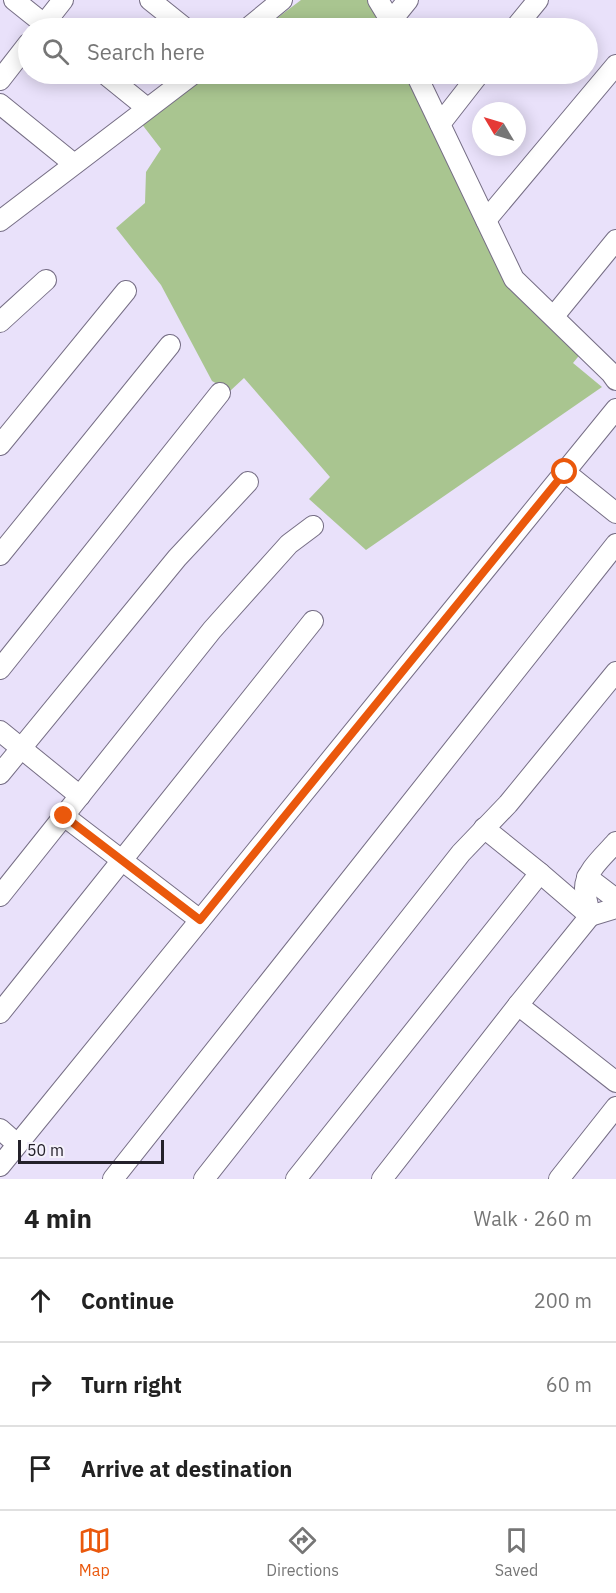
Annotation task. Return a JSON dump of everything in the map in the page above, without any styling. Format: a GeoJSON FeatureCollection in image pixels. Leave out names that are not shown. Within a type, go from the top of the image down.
{"type":"FeatureCollection","features":[{"type":"Feature","properties":{"kind":"street"},"geometry":{"type":"LineString","coordinates":[[14,0],[35,18]]}},
{"type":"Feature","properties":{"kind":"street"},"geometry":{"type":"LineString","coordinates":[[51,18],[63,0]]}},
{"type":"Feature","properties":{"kind":"street"},"geometry":{"type":"LineString","coordinates":[[150,0],[172,18]]}},
{"type":"Feature","properties":{"kind":"street"},"geometry":{"type":"LineString","coordinates":[[260,18],[281,0]]}},
{"type":"Feature","properties":{"kind":"street"},"geometry":{"type":"LineString","coordinates":[[378,0],[389,18]]}},
{"type":"Feature","properties":{"kind":"street"},"geometry":{"type":"LineString","coordinates":[[397,18],[408,0]]}},
{"type":"Feature","properties":{"kind":"street"},"geometry":{"type":"LineString","coordinates":[[523,18],[538,0]]}},
{"type":"Feature","properties":{"kind":"street"},"geometry":{"type":"LineString","coordinates":[[0,80],[18,57]]}},
{"type":"Feature","properties":{"kind":"street"},"geometry":{"type":"LineString","coordinates":[[486,220],[616,65]]}},
{"type":"Feature","properties":{"kind":"street"},"geometry":{"type":"LineString","coordinates":[[117,84],[147,108]]}},
{"type":"Feature","properties":{"kind":"street"},"geometry":{"type":"LineString","coordinates":[[0,220],[179,84]]}},
{"type":"Feature","properties":{"kind":"street"},"geometry":{"type":"LineString","coordinates":[[421,84],[514,279],[554,316],[616,380]]}},
{"type":"Feature","properties":{"kind":"street"},"geometry":{"type":"LineString","coordinates":[[440,124],[471,84]]}},
{"type":"Feature","properties":{"kind":"street"},"geometry":{"type":"LineString","coordinates":[[0,104],[74,164]]}},
{"type":"Feature","properties":{"kind":"street"},"geometry":{"type":"LineString","coordinates":[[554,316],[616,240]]}},
{"type":"Feature","properties":{"kind":"street"},"geometry":{"type":"LineString","coordinates":[[0,322],[46,280]]}},
{"type":"Feature","properties":{"kind":"street"},"geometry":{"type":"LineString","coordinates":[[0,445],[126,291]]}},
{"type":"Feature","properties":{"kind":"street"},"geometry":{"type":"LineString","coordinates":[[0,555],[170,345]]}},
{"type":"Feature","properties":{"kind":"street"},"geometry":{"type":"LineString","coordinates":[[0,669],[220,393]]}},
{"type":"Feature","properties":{"kind":"street"},"geometry":{"type":"LineString","coordinates":[[0,1166],[616,409]]}},
{"type":"Feature","properties":{"kind":"street"},"geometry":{"type":"LineString","coordinates":[[565,472],[616,513]]}},
{"type":"Feature","properties":{"kind":"street"},"geometry":{"type":"LineString","coordinates":[[0,774],[177,558],[248,482]]}},
{"type":"Feature","properties":{"kind":"street"},"geometry":{"type":"LineString","coordinates":[[0,896],[212,630],[289,544],[314,526]]}},
{"type":"Feature","properties":{"kind":"street"},"geometry":{"type":"LineString","coordinates":[[112,1179],[616,544]]}},
{"type":"Feature","properties":{"kind":"street"},"geometry":{"type":"LineString","coordinates":[[0,1013],[313,621]]}},
{"type":"Feature","properties":{"kind":"street"},"geometry":{"type":"LineString","coordinates":[[204,1179],[461,853],[508,804],[616,672]]}},
{"type":"Feature","properties":{"kind":"street"},"geometry":{"type":"LineString","coordinates":[[0,731],[80,796]]}},
{"type":"Feature","properties":{"kind":"street"},"geometry":{"type":"LineString","coordinates":[[64,816],[200,920]]}},
{"type":"Feature","properties":{"kind":"street"},"geometry":{"type":"LineString","coordinates":[[484,828],[590,916]]}},
{"type":"Feature","properties":{"kind":"street"},"geometry":{"type":"LineString","coordinates":[[590,916],[584,889],[587,877],[616,842]]}},
{"type":"Feature","properties":{"kind":"street"},"geometry":{"type":"LineString","coordinates":[[296,1179],[540,873]]}},
{"type":"Feature","properties":{"kind":"street"},"geometry":{"type":"LineString","coordinates":[[587,877],[616,899]]}},
{"type":"Feature","properties":{"kind":"street"},"geometry":{"type":"LineString","coordinates":[[382,1179],[590,916],[616,908]]}},
{"type":"Feature","properties":{"kind":"street"},"geometry":{"type":"LineString","coordinates":[[518,1005],[616,1082]]}},
{"type":"Feature","properties":{"kind":"street"},"geometry":{"type":"LineString","coordinates":[[560,1179],[616,1107]]}},
{"type":"Feature","properties":{"kind":"street"},"geometry":{"type":"LineString","coordinates":[[0,1129],[17,1144]]}},
{"type":"Feature","properties":{"kind":"green space"},"geometry":{"type":"Polygon","coordinates":[[[301,0],[367,0],[378,18],[277,18],[301,0]]]}},
{"type":"Feature","properties":{"kind":"green space"},"geometry":{"type":"Polygon","coordinates":[[[193,84],[413,84],[507,285],[582,352],[573,363],[602,387],[366,550],[309,499],[330,477],[244,378],[230,391],[212,381],[161,285],[116,228],[145,203],[146,172],[161,149],[141,123],[193,84]]]}},
{"type":"Feature","properties":{"kind":"route"},"geometry":{"type":"LineString","coordinates":[[64,816],[200,920],[565,472]]}}]}
